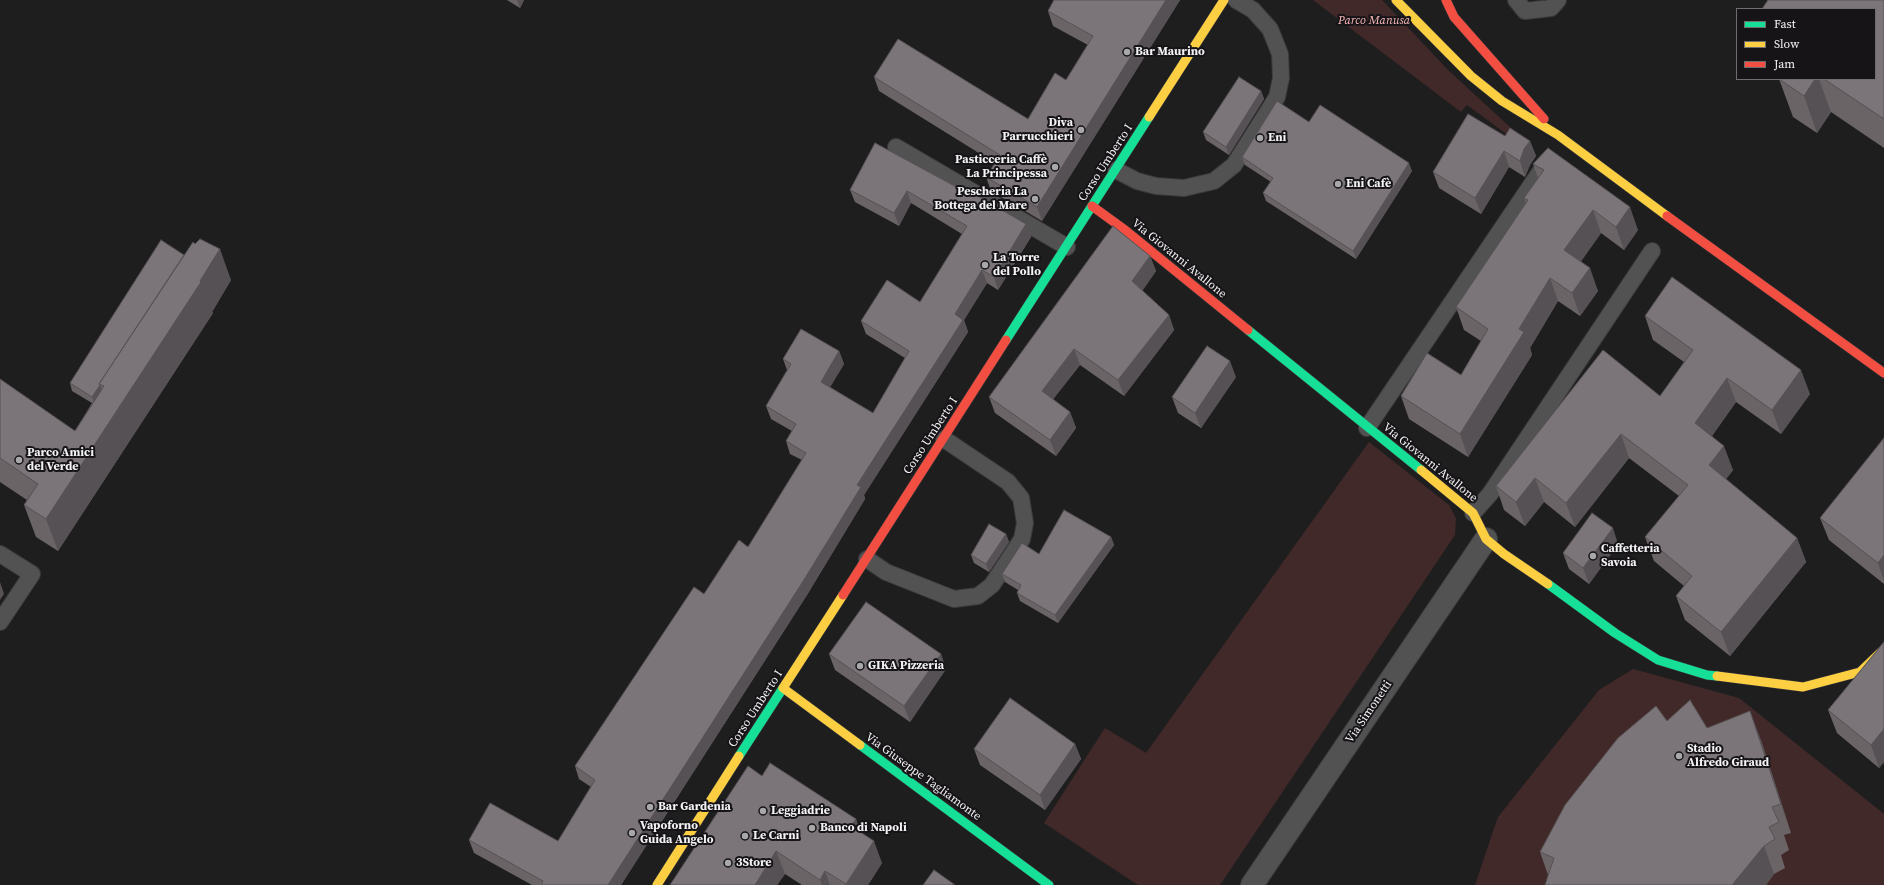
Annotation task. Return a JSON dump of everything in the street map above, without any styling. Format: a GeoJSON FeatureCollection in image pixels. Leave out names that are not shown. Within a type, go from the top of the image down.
{"type":"FeatureCollection","features":[{"type":"Feature","properties":{"kind":"main road","name":"Corso Umberto I"},"geometry":{"type":"LineString","coordinates":[[657,885],[1224,0]]}},
{"type":"Feature","properties":{"kind":"main road"},"geometry":{"type":"LineString","coordinates":[[1396,0],[1471,76],[1502,101],[1558,135],[1643,200],[1884,373]]}},
{"type":"Feature","properties":{"kind":"main road"},"geometry":{"type":"LineString","coordinates":[[1446,0],[1454,17],[1558,135]]}},
{"type":"Feature","properties":{"kind":"main road","name":"Via Giovanni Avallone"},"geometry":{"type":"LineString","coordinates":[[1092,206],[1125,230],[1473,513],[1486,539],[1504,554],[1552,586],[1615,633],[1658,660],[1707,675],[1803,687],[1860,672],[1884,649]]}},
{"type":"Feature","properties":{"kind":"main road","name":"Via Giuseppe Tagliamonte"},"geometry":{"type":"LineString","coordinates":[[783,688],[1049,885]]}},
{"type":"Feature","properties":{"kind":"street","name":"Via Simonetti"},"geometry":{"type":"LineString","coordinates":[[1252,885],[1486,539]]}},
{"type":"Feature","properties":{"kind":"lane"},"geometry":{"type":"LineString","coordinates":[[1116,170],[1137,181],[1156,186],[1184,188],[1214,181],[1234,165],[1277,97],[1281,78],[1280,54],[1270,29],[1253,10],[1236,0]]}},
{"type":"Feature","properties":{"kind":"lane"},"geometry":{"type":"LineString","coordinates":[[1516,0],[1525,11],[1551,8],[1558,0]]}},
{"type":"Feature","properties":{"kind":"lane"},"geometry":{"type":"LineString","coordinates":[[896,147],[1067,247]]}},
{"type":"Feature","properties":{"kind":"lane"},"geometry":{"type":"LineString","coordinates":[[1367,428],[1545,166]]}},
{"type":"Feature","properties":{"kind":"lane"},"geometry":{"type":"LineString","coordinates":[[1473,513],[1490,494],[1652,251]]}},
{"type":"Feature","properties":{"kind":"lane"},"geometry":{"type":"LineString","coordinates":[[867,559],[886,572],[954,599],[978,596],[992,585],[1022,539],[1025,523],[1021,498],[1008,482],[944,439]]}},
{"type":"Feature","properties":{"kind":"lane"},"geometry":{"type":"LineString","coordinates":[[0,554],[32,574],[0,622]]}},
{"type":"Feature","properties":{"kind":"green space","name":"Parco Manusa"},"geometry":{"type":"Polygon","coordinates":[[[1313,0],[1382,0],[1448,70],[1523,139],[1520,144],[1467,105],[1461,112],[1313,0]]]}},
{"type":"Feature","properties":{"kind":"green space"},"geometry":{"type":"Polygon","coordinates":[[[1369,442],[1449,505],[1456,518],[1455,535],[1220,885],[1138,885],[1044,823],[1105,728],[1146,753],[1369,442]]]}},
{"type":"Feature","properties":{"kind":"green space","name":"Stadio Alfredo Giraud"},"geometry":{"type":"Polygon","coordinates":[[[1633,669],[1739,698],[1884,814],[1884,885],[1475,885],[1498,817],[1599,690],[1633,669]]]}},
{"type":"Feature","properties":{"kind":"building"},"geometry":{"type":"Polygon","coordinates":[[[1054,0],[1166,0],[1037,207],[986,177],[1000,155],[874,77],[898,39],[1028,119],[1055,73],[1066,80],[1093,36],[1048,11],[1054,0]]]}},
{"type":"Feature","properties":{"kind":"building"},"geometry":{"type":"Polygon","coordinates":[[[1768,0],[1884,0],[1884,119],[1826,80],[1876,80],[1876,8],[1763,8],[1768,0]]]}},
{"type":"Feature","properties":{"kind":"building"},"geometry":{"type":"Polygon","coordinates":[[[1239,77],[1261,91],[1226,147],[1203,132],[1239,77]]]}},
{"type":"Feature","properties":{"kind":"building"},"geometry":{"type":"Polygon","coordinates":[[[1780,80],[1814,80],[1804,96],[1780,80]]]}},
{"type":"Feature","properties":{"kind":"building"},"geometry":{"type":"Polygon","coordinates":[[[1277,101],[1309,122],[1320,105],[1409,163],[1353,251],[1263,193],[1273,178],[1242,157],[1277,101]]]}},
{"type":"Feature","properties":{"kind":"building"},"geometry":{"type":"Polygon","coordinates":[[[1468,114],[1505,136],[1510,128],[1530,141],[1524,149],[1520,161],[1504,151],[1475,198],[1433,172],[1468,114]]]}},
{"type":"Feature","properties":{"kind":"building"},"geometry":{"type":"Polygon","coordinates":[[[875,143],[975,197],[976,195],[1026,224],[994,277],[982,270],[955,314],[963,320],[857,485],[861,487],[802,583],[608,885],[541,885],[543,881],[469,840],[490,803],[558,841],[595,780],[575,766],[694,587],[704,594],[739,540],[748,547],[806,453],[786,441],[796,424],[766,406],[791,364],[783,359],[801,329],[839,351],[821,382],[873,413],[909,351],[861,321],[887,280],[920,302],[967,226],[907,191],[894,213],[850,190],[875,143]]]}},
{"type":"Feature","properties":{"kind":"building"},"geometry":{"type":"Polygon","coordinates":[[[1548,148],[1630,207],[1616,227],[1593,210],[1564,250],[1590,268],[1572,293],[1550,278],[1519,329],[1524,332],[1460,434],[1401,396],[1427,353],[1461,375],[1488,329],[1456,307],[1528,200],[1524,198],[1544,170],[1533,164],[1548,148]]]}},
{"type":"Feature","properties":{"kind":"building"},"geometry":{"type":"Polygon","coordinates":[[[1113,226],[1150,256],[1132,281],[1169,315],[1118,380],[1074,349],[1042,391],[1070,412],[1050,440],[989,397],[1113,226]]]}},
{"type":"Feature","properties":{"kind":"building"},"geometry":{"type":"Polygon","coordinates":[[[200,239],[220,249],[200,281],[201,282],[46,519],[24,505],[38,484],[0,458],[0,379],[75,431],[104,386],[99,384],[193,242],[195,244],[200,239]]]}},
{"type":"Feature","properties":{"kind":"building"},"geometry":{"type":"Polygon","coordinates":[[[161,240],[184,255],[92,397],[70,383],[161,240]]]}},
{"type":"Feature","properties":{"kind":"building"},"geometry":{"type":"Polygon","coordinates":[[[1672,277],[1801,370],[1772,410],[1727,378],[1695,423],[1724,446],[1709,465],[1797,538],[1721,632],[1676,596],[1692,576],[1645,537],[1688,485],[1621,434],[1566,503],[1535,478],[1516,502],[1496,486],[1603,350],[1660,396],[1693,350],[1645,316],[1672,277]]]}},
{"type":"Feature","properties":{"kind":"building"},"geometry":{"type":"Polygon","coordinates":[[[1207,346],[1230,361],[1195,413],[1172,397],[1207,346]]]}},
{"type":"Feature","properties":{"kind":"building"},"geometry":{"type":"Polygon","coordinates":[[[1884,438],[1884,555],[1878,563],[1820,518],[1884,438]]]}},
{"type":"Feature","properties":{"kind":"building"},"geometry":{"type":"Polygon","coordinates":[[[1064,510],[1111,537],[1055,615],[1017,593],[1021,585],[1002,574],[1022,543],[1039,554],[1064,510]]]}},
{"type":"Feature","properties":{"kind":"building"},"geometry":{"type":"Polygon","coordinates":[[[1592,513],[1613,528],[1583,568],[1563,553],[1592,513]]]}},
{"type":"Feature","properties":{"kind":"building"},"geometry":{"type":"Polygon","coordinates":[[[989,524],[1006,534],[986,564],[971,555],[989,524]]]}},
{"type":"Feature","properties":{"kind":"building"},"geometry":{"type":"Polygon","coordinates":[[[866,602],[941,654],[904,706],[829,654],[866,602]]]}},
{"type":"Feature","properties":{"kind":"building"},"geometry":{"type":"Polygon","coordinates":[[[1884,642],[1884,729],[1871,745],[1828,710],[1884,642]]]}},
{"type":"Feature","properties":{"kind":"building"},"geometry":{"type":"Polygon","coordinates":[[[1010,698],[1075,744],[1040,795],[974,749],[1010,698]]]}},
{"type":"Feature","properties":{"kind":"building"},"geometry":{"type":"Polygon","coordinates":[[[1690,700],[1707,728],[1750,711],[1781,804],[1772,807],[1779,822],[1769,827],[1775,839],[1764,846],[1732,885],[1545,885],[1554,858],[1540,852],[1565,805],[1618,738],[1656,706],[1667,721],[1690,700]]]}},
{"type":"Feature","properties":{"kind":"building"},"geometry":{"type":"Polygon","coordinates":[[[770,763],[856,819],[851,826],[874,841],[846,884],[825,871],[820,880],[776,851],[755,885],[670,885],[748,766],[762,776],[770,763]]]}},
{"type":"Feature","properties":{"kind":"building"},"geometry":{"type":"Polygon","coordinates":[[[934,870],[955,885],[923,885],[934,870]]]}},
{"type":"Feature","properties":{"kind":"traffic: fast"},"geometry":{"type":"LineString","coordinates":[[1006,340],[1149,117]]}},
{"type":"Feature","properties":{"kind":"traffic: fast"},"geometry":{"type":"LineString","coordinates":[[1248,330],[1421,470]]}},
{"type":"Feature","properties":{"kind":"traffic: fast"},"geometry":{"type":"LineString","coordinates":[[1548,584],[1615,633],[1658,660],[1707,675],[1717,676]]}},
{"type":"Feature","properties":{"kind":"traffic: fast"},"geometry":{"type":"LineString","coordinates":[[739,756],[783,688]]}},
{"type":"Feature","properties":{"kind":"traffic: fast"},"geometry":{"type":"LineString","coordinates":[[860,745],[1049,885]]}},
{"type":"Feature","properties":{"kind":"traffic: slow"},"geometry":{"type":"LineString","coordinates":[[1149,117],[1224,0]]}},
{"type":"Feature","properties":{"kind":"traffic: slow"},"geometry":{"type":"LineString","coordinates":[[1396,0],[1471,76],[1502,101],[1558,135],[1667,216]]}},
{"type":"Feature","properties":{"kind":"traffic: slow"},"geometry":{"type":"LineString","coordinates":[[1421,470],[1473,513],[1486,539],[1504,554],[1548,584]]}},
{"type":"Feature","properties":{"kind":"traffic: slow"},"geometry":{"type":"LineString","coordinates":[[843,595],[783,688],[860,745]]}},
{"type":"Feature","properties":{"kind":"traffic: slow"},"geometry":{"type":"LineString","coordinates":[[1717,676],[1803,687],[1860,672],[1884,649]]}},
{"type":"Feature","properties":{"kind":"traffic: slow"},"geometry":{"type":"LineString","coordinates":[[657,885],[739,756]]}},
{"type":"Feature","properties":{"kind":"traffic: jam"},"geometry":{"type":"LineString","coordinates":[[1446,0],[1454,17],[1544,119]]}},
{"type":"Feature","properties":{"kind":"traffic: jam"},"geometry":{"type":"LineString","coordinates":[[1092,206],[1125,230],[1248,330]]}},
{"type":"Feature","properties":{"kind":"traffic: jam"},"geometry":{"type":"LineString","coordinates":[[1667,216],[1884,373]]}},
{"type":"Feature","properties":{"kind":"traffic: jam"},"geometry":{"type":"LineString","coordinates":[[843,595],[1006,340]]}},
{"type":"Feature","properties":{"kind":"place","name":"Bar Maurino"},"geometry":{"type":"Point","coordinates":[1127,52]}},
{"type":"Feature","properties":{"kind":"place","name":"Diva Parrucchieri"},"geometry":{"type":"Point","coordinates":[1081,130]}},
{"type":"Feature","properties":{"kind":"place","name":"Eni"},"geometry":{"type":"Point","coordinates":[1260,138]}},
{"type":"Feature","properties":{"kind":"place","name":"Pasticceria Caffè La Principessa"},"geometry":{"type":"Point","coordinates":[1055,167]}},
{"type":"Feature","properties":{"kind":"place","name":"Eni Cafè"},"geometry":{"type":"Point","coordinates":[1338,184]}},
{"type":"Feature","properties":{"kind":"place","name":"Pescheria La Bottega del Mare"},"geometry":{"type":"Point","coordinates":[1035,199]}},
{"type":"Feature","properties":{"kind":"place","name":"La Torre del Pollo"},"geometry":{"type":"Point","coordinates":[985,265]}},
{"type":"Feature","properties":{"kind":"place","name":"Parco Amici del Verde"},"geometry":{"type":"Point","coordinates":[19,460]}},
{"type":"Feature","properties":{"kind":"place","name":"Caffetteria Savoia"},"geometry":{"type":"Point","coordinates":[1593,556]}},
{"type":"Feature","properties":{"kind":"place","name":"GIKA Pizzeria"},"geometry":{"type":"Point","coordinates":[860,666]}},
{"type":"Feature","properties":{"kind":"place","name":"Stadio Alfredo Giraud"},"geometry":{"type":"Point","coordinates":[1679,756]}},
{"type":"Feature","properties":{"kind":"place","name":"Bar Gardenia"},"geometry":{"type":"Point","coordinates":[650,807]}},
{"type":"Feature","properties":{"kind":"place","name":"Leggiadrie"},"geometry":{"type":"Point","coordinates":[763,811]}},
{"type":"Feature","properties":{"kind":"place","name":"Banco di Napoli"},"geometry":{"type":"Point","coordinates":[812,828]}},
{"type":"Feature","properties":{"kind":"place","name":"Vapoforno Guida Angelo"},"geometry":{"type":"Point","coordinates":[632,833]}},
{"type":"Feature","properties":{"kind":"place","name":"Le Carni"},"geometry":{"type":"Point","coordinates":[745,836]}},
{"type":"Feature","properties":{"kind":"place","name":"3Store"},"geometry":{"type":"Point","coordinates":[728,863]}}]}
